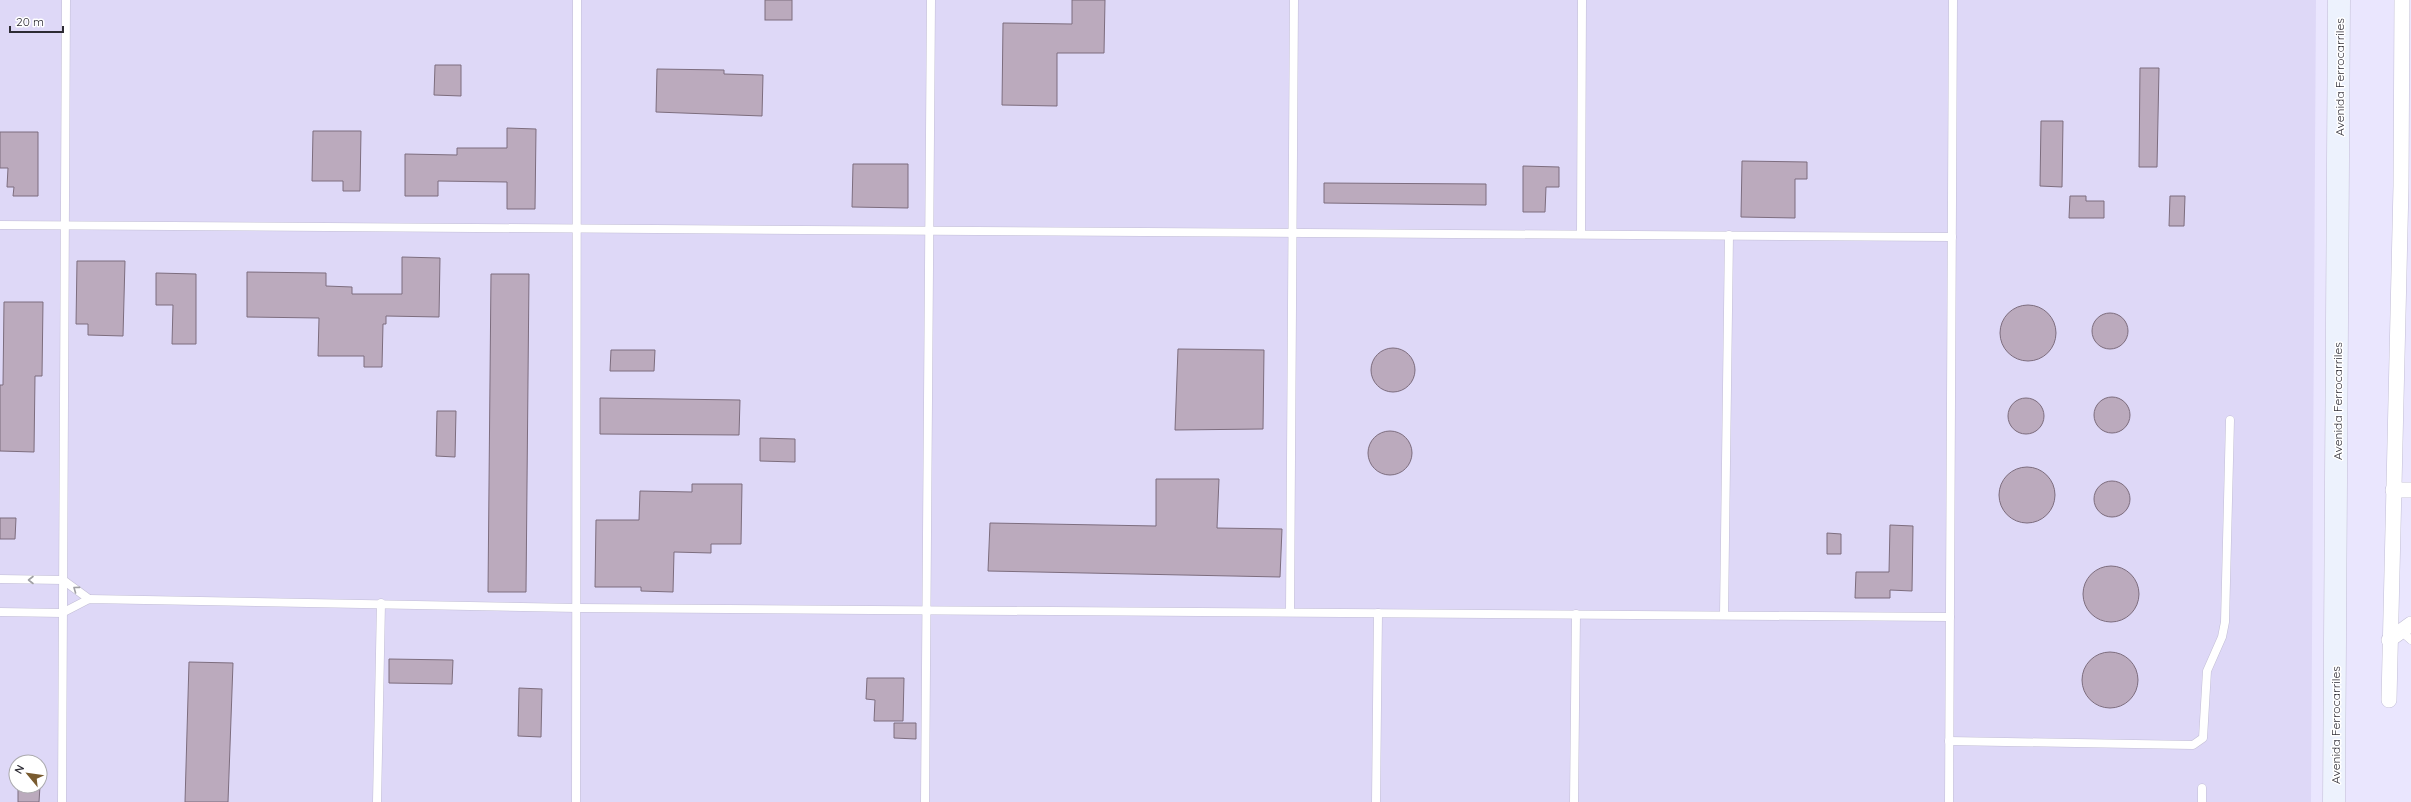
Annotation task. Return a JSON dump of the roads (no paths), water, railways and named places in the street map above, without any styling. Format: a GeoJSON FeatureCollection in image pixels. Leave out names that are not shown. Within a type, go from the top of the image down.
{"type":"FeatureCollection","features":[{"type":"Feature","properties":{"kind":"main road","name":"Avenida Ferrocarriles"},"geometry":{"type":"LineString","coordinates":[[2334,802],[2339,0]]}},
{"type":"Feature","properties":{"kind":"street"},"geometry":{"type":"LineString","coordinates":[[2389,700],[2403,634],[2393,490],[2406,186],[2402,0]]}},
{"type":"Feature","properties":{"kind":"street"},"geometry":{"type":"LineString","coordinates":[[2393,490],[2411,490]]}},
{"type":"Feature","properties":{"kind":"lane"},"geometry":{"type":"LineString","coordinates":[[62,802],[66,0]]}},
{"type":"Feature","properties":{"kind":"lane"},"geometry":{"type":"LineString","coordinates":[[576,802],[578,608],[576,228],[577,0]]}},
{"type":"Feature","properties":{"kind":"lane"},"geometry":{"type":"LineString","coordinates":[[925,802],[931,0]]}},
{"type":"Feature","properties":{"kind":"lane"},"geometry":{"type":"LineString","coordinates":[[1290,612],[1294,0]]}},
{"type":"Feature","properties":{"kind":"lane"},"geometry":{"type":"LineString","coordinates":[[1581,234],[1582,0]]}},
{"type":"Feature","properties":{"kind":"lane"},"geometry":{"type":"LineString","coordinates":[[1949,802],[1953,0]]}},
{"type":"Feature","properties":{"kind":"lane"},"geometry":{"type":"LineString","coordinates":[[0,225],[1952,236]]}},
{"type":"Feature","properties":{"kind":"lane"},"geometry":{"type":"LineString","coordinates":[[1724,615],[1729,235]]}},
{"type":"Feature","properties":{"kind":"lane"},"geometry":{"type":"LineString","coordinates":[[1949,741],[2194,746],[2203,738],[2207,671],[2222,637],[2225,622],[2230,420]]}},
{"type":"Feature","properties":{"kind":"lane"},"geometry":{"type":"LineString","coordinates":[[0,580],[63,580],[89,599]]}},
{"type":"Feature","properties":{"kind":"lane"},"geometry":{"type":"LineString","coordinates":[[0,612],[62,613],[89,599],[381,603],[578,608],[1950,616]]}},
{"type":"Feature","properties":{"kind":"lane"},"geometry":{"type":"LineString","coordinates":[[377,802],[381,603]]}},
{"type":"Feature","properties":{"kind":"lane"},"geometry":{"type":"LineString","coordinates":[[1376,802],[1378,613]]}},
{"type":"Feature","properties":{"kind":"lane"},"geometry":{"type":"LineString","coordinates":[[1574,802],[1576,614]]}},
{"type":"Feature","properties":{"kind":"lane"},"geometry":{"type":"LineString","coordinates":[[2202,788],[2202,802]]}}]}
